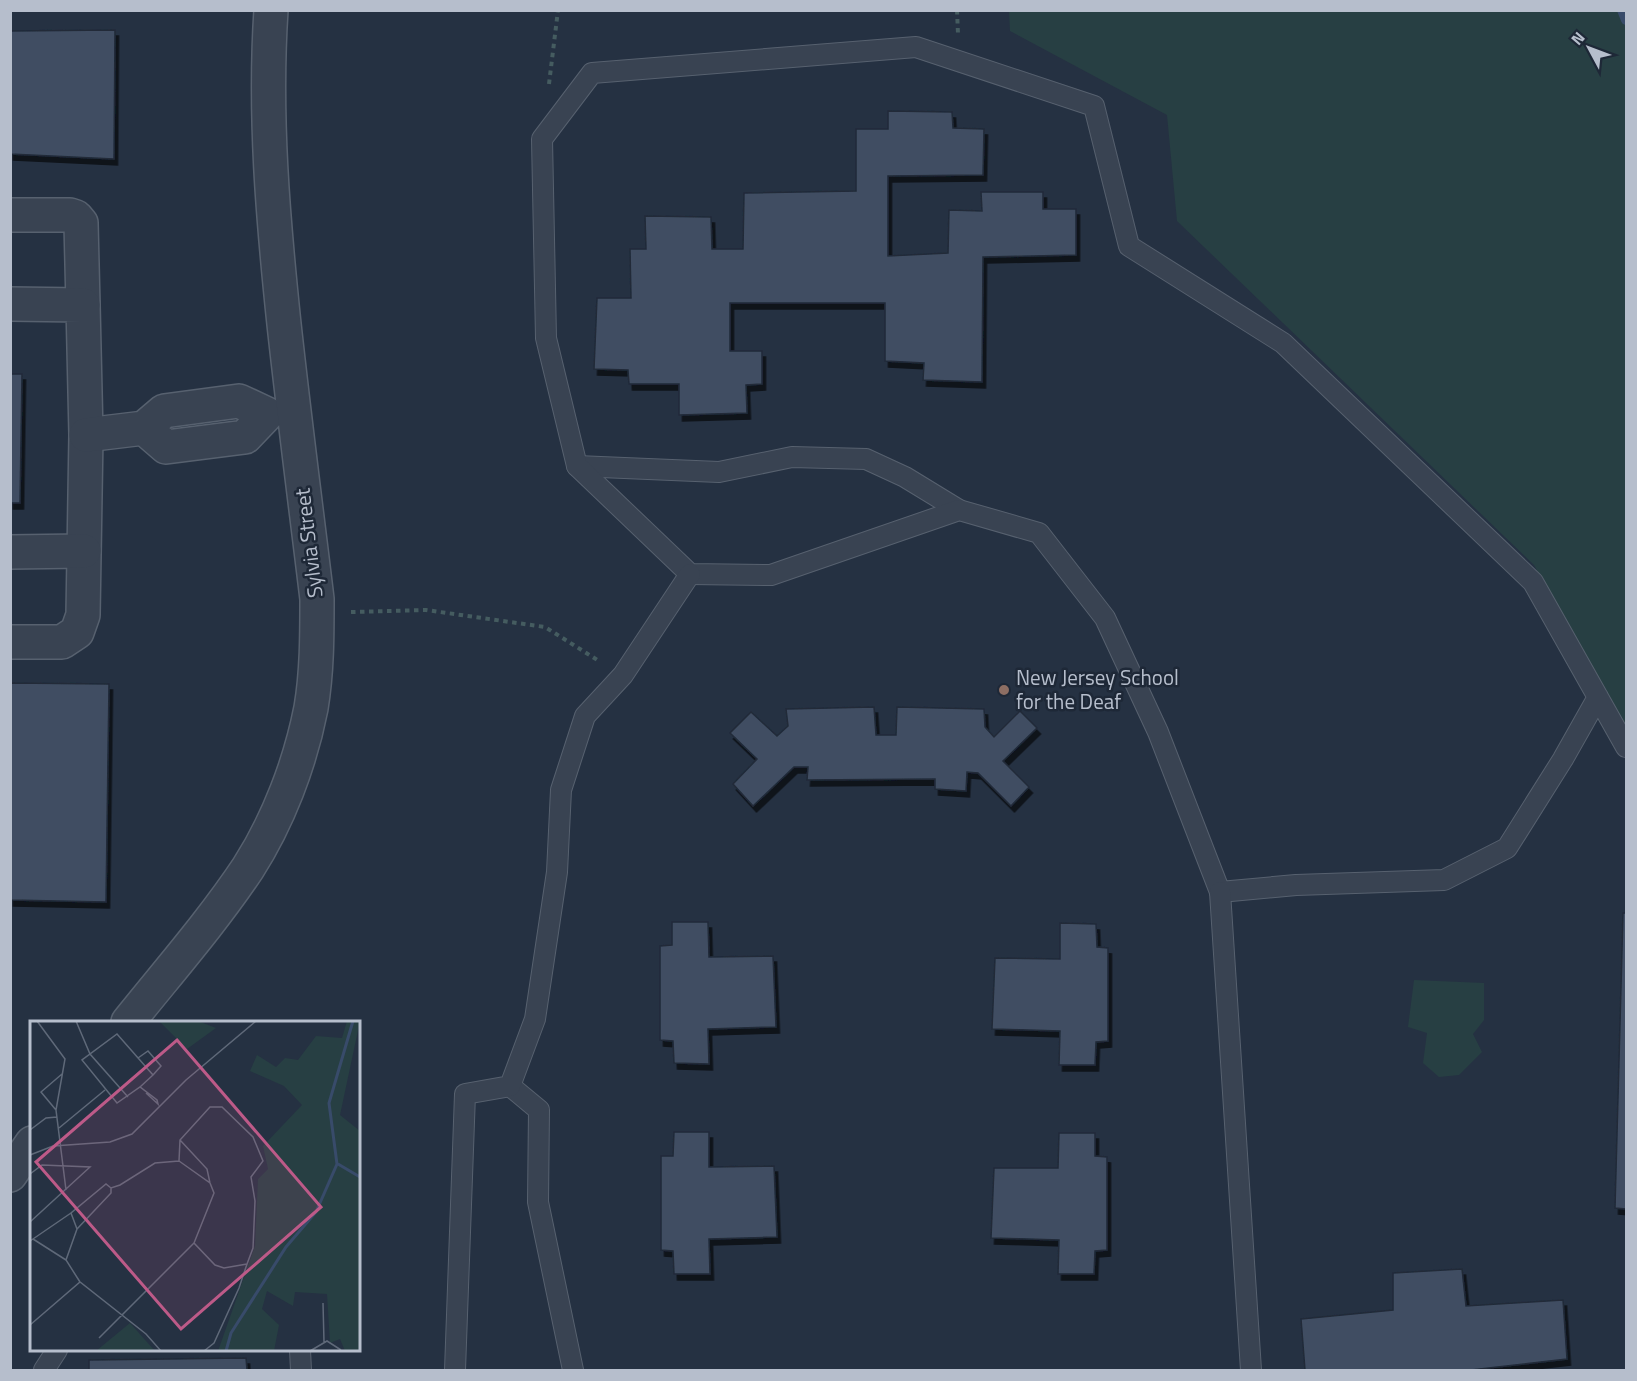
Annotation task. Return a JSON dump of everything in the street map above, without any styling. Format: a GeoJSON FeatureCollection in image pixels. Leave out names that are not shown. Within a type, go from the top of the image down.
{"type":"FeatureCollection","features":[{"type":"Feature","properties":{"kind":"street","name":"Sylvia Street"},"geometry":{"type":"LineString","coordinates":[[130,1021],[220,908],[248,867],[275,819],[295,769],[311,708],[317,654],[317,599],[281,412],[276,250],[268,140],[268,47],[271,10]]}},
{"type":"Feature","properties":{"kind":"street"},"geometry":{"type":"LineString","coordinates":[[10,215],[70,215],[76,217],[81,223],[86,435],[83,615],[76,632],[62,642],[10,642]]}},
{"type":"Feature","properties":{"kind":"street"},"geometry":{"type":"LineString","coordinates":[[10,304],[83,304]]}},
{"type":"Feature","properties":{"kind":"street"},"geometry":{"type":"LineString","coordinates":[[86,435],[144,428],[166,447],[244,437],[281,412]]}},
{"type":"Feature","properties":{"kind":"street"},"geometry":{"type":"LineString","coordinates":[[10,552],[84,551]]}},
{"type":"Feature","properties":{"kind":"lane"},"geometry":{"type":"LineString","coordinates":[[959,510],[771,575],[690,574],[577,466],[546,338],[542,139],[592,73],[916,47],[1094,106],[1129,246],[1283,343],[1533,582],[1626,747]]}},
{"type":"Feature","properties":{"kind":"lane"},"geometry":{"type":"LineString","coordinates":[[577,466],[719,472],[792,457],[867,459],[905,477],[959,510],[1040,533],[1105,618],[1158,732],[1220,892],[1251,1371]]}},
{"type":"Feature","properties":{"kind":"lane"},"geometry":{"type":"LineString","coordinates":[[510,1086],[536,1019],[557,873],[561,790],[585,716],[623,675],[690,574]]}},
{"type":"Feature","properties":{"kind":"lane"},"geometry":{"type":"LineString","coordinates":[[1220,892],[1296,885],[1444,880],[1507,848],[1563,759],[1598,697]]}},
{"type":"Feature","properties":{"kind":"lane"},"geometry":{"type":"LineString","coordinates":[[454,1371],[465,1094],[510,1086],[539,1110],[538,1202],[573,1371]]}},
{"type":"Feature","properties":{"kind":"lane"},"geometry":{"type":"LineString","coordinates":[[44,1371],[56,1351]]}},
{"type":"Feature","properties":{"kind":"lane"},"geometry":{"type":"LineString","coordinates":[[300,1351],[301,1371]]}},
{"type":"Feature","properties":{"kind":"path"},"geometry":{"type":"LineString","coordinates":[[542,139],[558,10]]}},
{"type":"Feature","properties":{"kind":"path"},"geometry":{"type":"LineString","coordinates":[[317,599],[352,613],[426,610],[545,627],[623,675]]}},
{"type":"Feature","properties":{"kind":"green space"},"geometry":{"type":"Polygon","coordinates":[[[1009,11],[1626,11],[1626,729],[1534,565],[1177,221],[1167,115],[1010,31],[1009,11]]]}},
{"type":"Feature","properties":{"kind":"green space"},"geometry":{"type":"Polygon","coordinates":[[[1414,980],[1484,983],[1484,1020],[1473,1034],[1482,1052],[1459,1075],[1439,1077],[1423,1063],[1427,1033],[1408,1027],[1414,980]]]}},
{"type":"Feature","properties":{"kind":"building"},"geometry":{"type":"Polygon","coordinates":[[[115,30],[114,159],[10,154],[10,31],[115,30]]]}},
{"type":"Feature","properties":{"kind":"building"},"geometry":{"type":"Polygon","coordinates":[[[888,111],[952,112],[953,128],[984,129],[983,175],[888,176],[888,256],[948,253],[949,210],[982,211],[981,192],[1043,192],[1043,209],[1076,209],[1076,255],[983,257],[982,382],[923,380],[924,363],[885,361],[885,303],[730,303],[730,351],[762,351],[762,384],[746,385],[747,413],[679,415],[679,384],[629,384],[628,370],[594,369],[597,298],[631,298],[630,249],[646,249],[645,216],[711,217],[712,249],[743,249],[744,193],[856,191],[856,129],[888,129],[888,111]]]}},
{"type":"Feature","properties":{"kind":"building"},"geometry":{"type":"Polygon","coordinates":[[[10,374],[22,374],[20,503],[10,503],[10,374]]]}},
{"type":"Feature","properties":{"kind":"building"},"geometry":{"type":"Polygon","coordinates":[[[10,683],[109,684],[106,902],[10,900],[10,683]]]}},
{"type":"Feature","properties":{"kind":"building"},"geometry":{"type":"Polygon","coordinates":[[[874,707],[876,735],[896,735],[897,707],[984,709],[985,727],[994,737],[1020,711],[1037,728],[1003,761],[1029,787],[1011,806],[978,773],[967,772],[966,791],[935,789],[935,779],[807,780],[808,767],[794,767],[753,806],[733,784],[757,759],[730,733],[751,712],[777,736],[788,726],[786,709],[874,707]]]}},
{"type":"Feature","properties":{"kind":"building"},"geometry":{"type":"Polygon","coordinates":[[[1623,913],[1626,913],[1626,1209],[1615,1208],[1623,913]]]}},
{"type":"Feature","properties":{"kind":"building"},"geometry":{"type":"Polygon","coordinates":[[[672,922],[708,922],[709,957],[773,956],[776,1027],[708,1029],[709,1064],[674,1063],[673,1041],[660,1040],[660,946],[672,945],[672,922]]]}},
{"type":"Feature","properties":{"kind":"building"},"geometry":{"type":"Polygon","coordinates":[[[1060,923],[1096,924],[1097,947],[1108,948],[1108,1041],[1096,1042],[1095,1065],[1059,1065],[1060,1031],[992,1029],[995,958],[1060,959],[1060,923]]]}},
{"type":"Feature","properties":{"kind":"building"},"geometry":{"type":"Polygon","coordinates":[[[674,1132],[709,1132],[709,1167],[774,1166],[777,1237],[709,1239],[710,1274],[674,1274],[673,1251],[661,1250],[661,1156],[673,1156],[674,1132]]]}},
{"type":"Feature","properties":{"kind":"building"},"geometry":{"type":"Polygon","coordinates":[[[1059,1133],[1095,1133],[1095,1156],[1107,1157],[1107,1250],[1095,1251],[1094,1274],[1058,1274],[1059,1240],[991,1238],[994,1168],[1058,1168],[1059,1133]]]}},
{"type":"Feature","properties":{"kind":"building"},"geometry":{"type":"Polygon","coordinates":[[[1462,1269],[1466,1306],[1563,1300],[1567,1359],[1471,1370],[1305,1370],[1301,1319],[1393,1310],[1393,1273],[1462,1269]]]}},
{"type":"Feature","properties":{"kind":"building"},"geometry":{"type":"Polygon","coordinates":[[[246,1358],[247,1370],[89,1370],[89,1360],[246,1358]]]}},
{"type":"Feature","properties":{"kind":"waterway"},"geometry":{"type":"LineString","coordinates":[[1622,10],[1626,20]]}},
{"type":"Feature","properties":{"kind":"place","name":"New Jersey School for the Deaf"},"geometry":{"type":"Point","coordinates":[1004,690]}}]}
